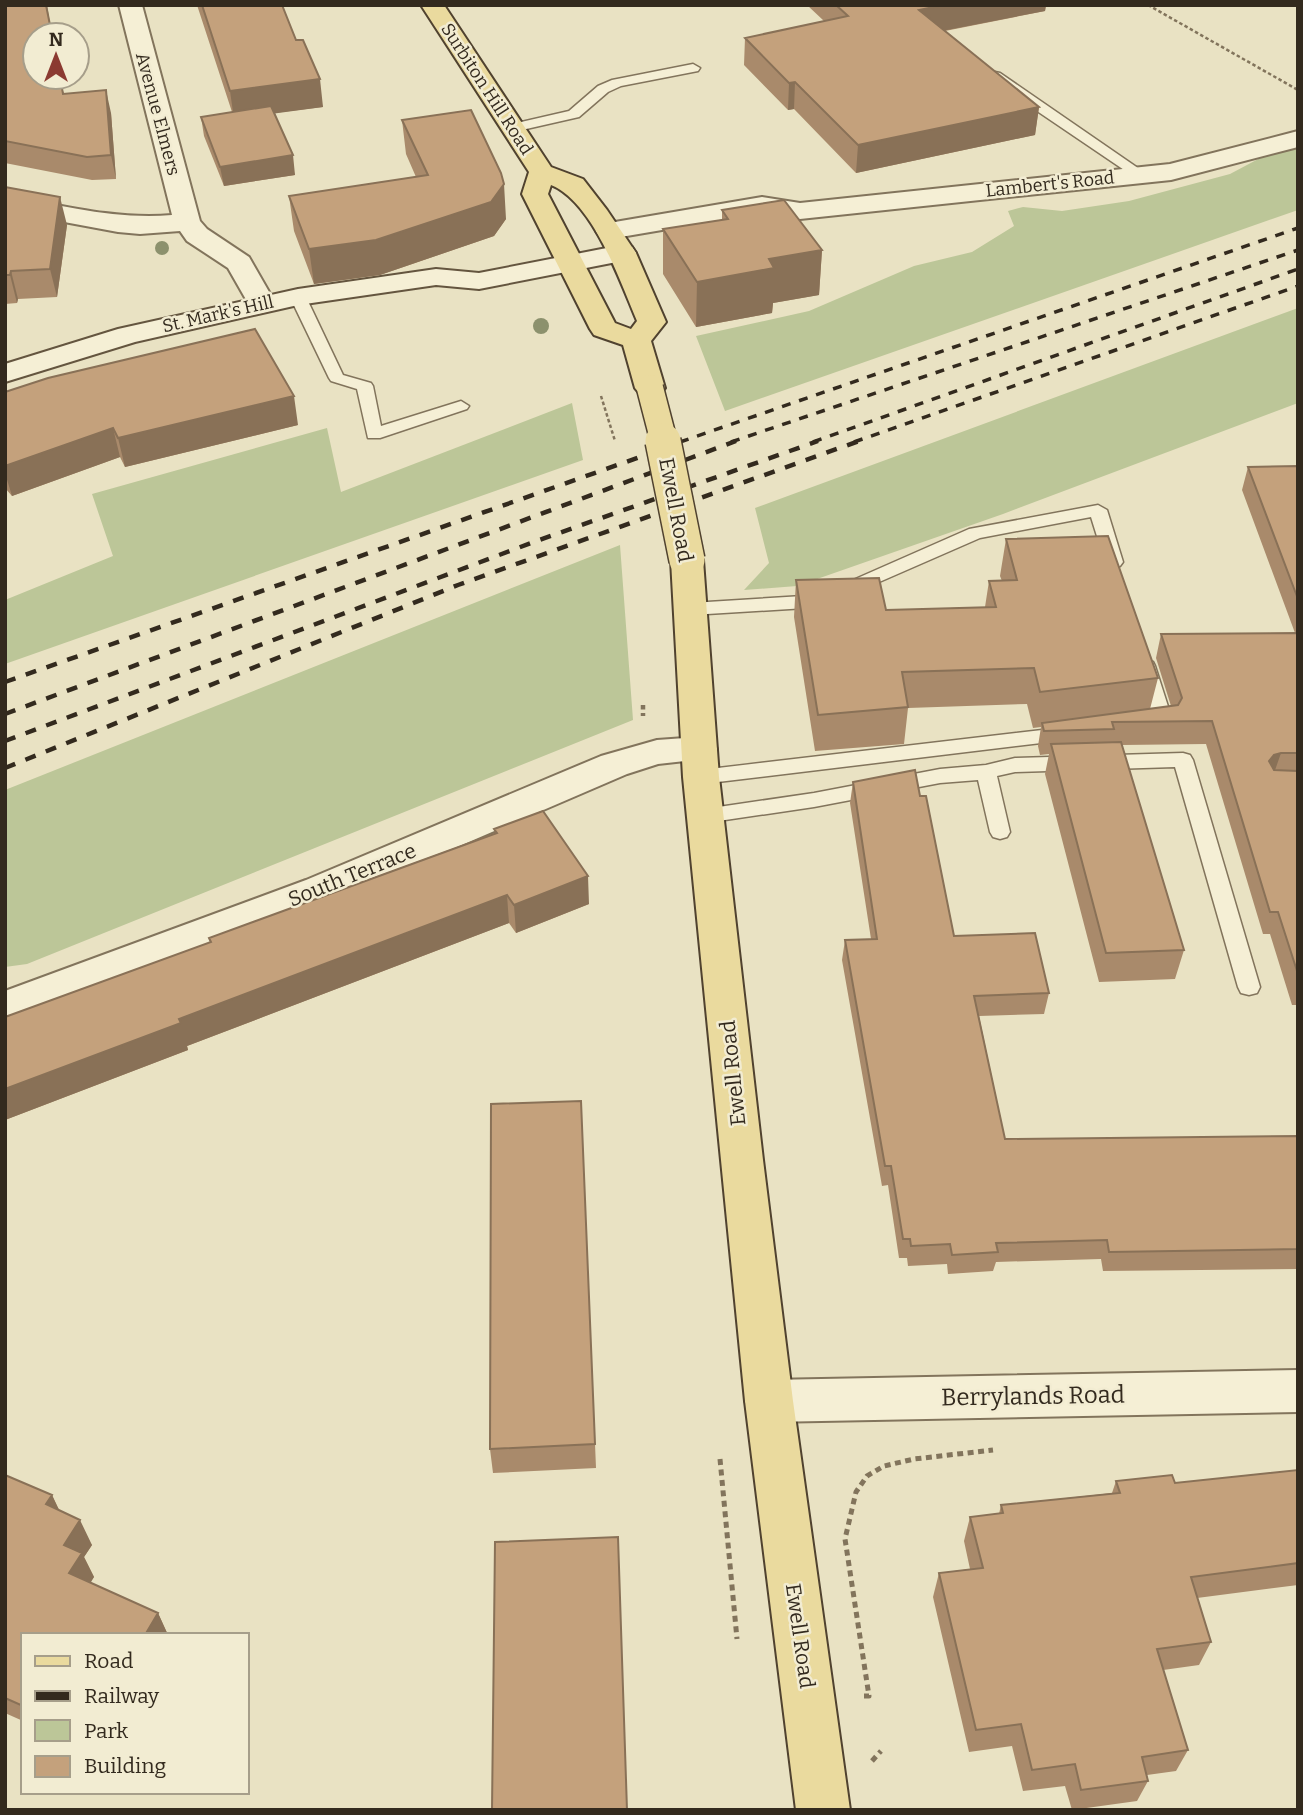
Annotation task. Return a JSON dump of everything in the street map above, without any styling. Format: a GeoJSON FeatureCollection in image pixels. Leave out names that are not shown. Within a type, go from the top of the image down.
{"type":"FeatureCollection","features":[{"type":"Feature","properties":{"kind":"main road","name":"Surbiton Hill Road"},"geometry":{"type":"LineString","coordinates":[[432,5],[542,172],[574,185],[616,242]]}},
{"type":"Feature","properties":{"kind":"main road","name":"Surbiton Hill Road"},"geometry":{"type":"LineString","coordinates":[[542,172],[534,194],[565,252]]}},
{"type":"Feature","properties":{"kind":"main road"},"geometry":{"type":"LineString","coordinates":[[565,252],[604,329],[636,340],[652,322],[616,242]]}},
{"type":"Feature","properties":{"kind":"main road","name":"Ewell Road"},"geometry":{"type":"LineString","coordinates":[[636,340],[673,480],[687,560],[702,781],[769,1401],[823,1810]]}},
{"type":"Feature","properties":{"kind":"street","name":"Avenue Elmers"},"geometry":{"type":"LineString","coordinates":[[130,5],[187,222]]}},
{"type":"Feature","properties":{"kind":"street","name":"Lambert's Road"},"geometry":{"type":"LineString","coordinates":[[565,252],[616,242],[773,224],[800,211],[1171,172],[1298,139]]}},
{"type":"Feature","properties":{"kind":"street"},"geometry":{"type":"LineString","coordinates":[[5,203],[118,225],[187,222],[197,235],[239,263],[262,304]]}},
{"type":"Feature","properties":{"kind":"street","name":"St. Mark's Hill"},"geometry":{"type":"LineString","coordinates":[[5,373],[128,335],[262,304],[436,277],[479,281],[565,252]]}},
{"type":"Feature","properties":{"kind":"street","name":"South Terrace"},"geometry":{"type":"LineString","coordinates":[[5,1007],[320,890],[614,765],[657,752],[702,781]]}},
{"type":"Feature","properties":{"kind":"street","name":"Berrylands Road"},"geometry":{"type":"LineString","coordinates":[[769,1401],[1297,1392]]}},
{"type":"Feature","properties":{"kind":"lane"},"geometry":{"type":"LineString","coordinates":[[513,128],[574,114],[603,89],[617,83],[693,68]]}},
{"type":"Feature","properties":{"kind":"lane"},"geometry":{"type":"LineString","coordinates":[[984,69],[1141,175]]}},
{"type":"Feature","properties":{"kind":"lane"},"geometry":{"type":"LineString","coordinates":[[298,297],[337,378],[365,387],[374,434],[461,406]]}},
{"type":"Feature","properties":{"kind":"lane"},"geometry":{"type":"LineString","coordinates":[[691,609],[822,601],[975,533],[1098,510],[1118,576]]}},
{"type":"Feature","properties":{"kind":"lane"},"geometry":{"type":"LineString","coordinates":[[1135,725],[1163,722],[1139,643]]}},
{"type":"Feature","properties":{"kind":"lane"},"geometry":{"type":"LineString","coordinates":[[702,781],[1081,732]]}},
{"type":"Feature","properties":{"kind":"lane"},"geometry":{"type":"LineString","coordinates":[[702,781],[814,800],[1015,765],[1182,760],[1249,987]]}},
{"type":"Feature","properties":{"kind":"lane"},"geometry":{"type":"LineString","coordinates":[[986,772],[1000,832]]}},
{"type":"Feature","properties":{"kind":"path"},"geometry":{"type":"LineString","coordinates":[[1148,5],[1298,90]]}},
{"type":"Feature","properties":{"kind":"path"},"geometry":{"type":"LineString","coordinates":[[869,1696],[845,1539],[848,1515],[858,1491],[874,1470],[916,1458],[998,1449]]}},
{"type":"Feature","properties":{"kind":"green space"},"geometry":{"type":"Polygon","coordinates":[[[1298,148],[1298,210],[725,411],[696,336],[809,311],[914,266],[972,252],[1014,226],[1008,211],[1023,207],[1062,211],[1129,201],[1230,174],[1262,157],[1298,148]]]}},
{"type":"Feature","properties":{"kind":"green space"},"geometry":{"type":"Polygon","coordinates":[[[1298,308],[1298,403],[1003,514],[797,586],[744,590],[769,563],[755,508],[1298,308]]]}},
{"type":"Feature","properties":{"kind":"green space"},"geometry":{"type":"Polygon","coordinates":[[[572,403],[583,460],[5,664],[5,600],[113,556],[92,494],[327,428],[341,492],[572,403]]]}},
{"type":"Feature","properties":{"kind":"green space"},"geometry":{"type":"Polygon","coordinates":[[[620,545],[633,720],[27,964],[5,967],[5,790],[620,545]]]}},
{"type":"Feature","properties":{"kind":"building"},"geometry":{"type":"Polygon","coordinates":[[[5,5],[46,5],[49,21],[21,21],[21,91],[62,91],[63,94],[106,90],[111,155],[87,157],[5,141],[5,5]]]}},
{"type":"Feature","properties":{"kind":"building"},"geometry":{"type":"Polygon","coordinates":[[[202,5],[282,5],[296,40],[303,40],[320,79],[230,91],[202,5]]]}},
{"type":"Feature","properties":{"kind":"building"},"geometry":{"type":"Polygon","coordinates":[[[836,5],[943,5],[919,10],[1039,107],[858,145],[795,82],[789,83],[745,38],[848,16],[836,5]]]}},
{"type":"Feature","properties":{"kind":"building"},"geometry":{"type":"Polygon","coordinates":[[[271,106],[293,155],[220,167],[201,117],[271,106]]]}},
{"type":"Feature","properties":{"kind":"building"},"geometry":{"type":"Polygon","coordinates":[[[471,110],[504,184],[491,202],[376,240],[309,249],[289,196],[428,175],[402,120],[471,110]]]}},
{"type":"Feature","properties":{"kind":"building"},"geometry":{"type":"Polygon","coordinates":[[[5,187],[60,197],[50,269],[11,271],[10,275],[5,275],[5,187]]]}},
{"type":"Feature","properties":{"kind":"building"},"geometry":{"type":"Polygon","coordinates":[[[784,200],[822,250],[769,259],[774,268],[697,282],[663,229],[728,219],[722,210],[784,200]]]}},
{"type":"Feature","properties":{"kind":"building"},"geometry":{"type":"Polygon","coordinates":[[[255,329],[294,396],[118,438],[113,428],[5,466],[5,392],[48,378],[255,329]]]}},
{"type":"Feature","properties":{"kind":"building"},"geometry":{"type":"Polygon","coordinates":[[[1298,466],[1298,599],[1248,467],[1298,466]]]}},
{"type":"Feature","properties":{"kind":"building"},"geometry":{"type":"Polygon","coordinates":[[[1108,536],[1158,678],[1040,692],[1034,668],[902,672],[908,707],[818,715],[796,580],[879,578],[886,610],[996,607],[989,581],[1017,580],[1006,539],[1108,536]]]}},
{"type":"Feature","properties":{"kind":"building"},"geometry":{"type":"Polygon","coordinates":[[[1298,633],[1298,753],[1281,753],[1274,755],[1269,761],[1274,770],[1298,771],[1298,974],[1278,912],[1270,912],[1212,721],[1112,722],[1114,729],[1044,731],[1042,723],[1178,705],[1182,698],[1161,634],[1298,633]]]}},
{"type":"Feature","properties":{"kind":"building"},"geometry":{"type":"Polygon","coordinates":[[[1121,742],[1184,950],[1106,953],[1051,744],[1121,742]]]}},
{"type":"Feature","properties":{"kind":"building"},"geometry":{"type":"Polygon","coordinates":[[[915,770],[920,796],[926,796],[954,936],[1035,933],[1049,993],[974,996],[1005,1139],[1298,1136],[1298,1249],[1109,1252],[1107,1240],[996,1243],[998,1252],[952,1255],[950,1244],[911,1246],[910,1239],[903,1239],[891,1166],[885,1166],[845,940],[877,939],[853,782],[915,770]]]}},
{"type":"Feature","properties":{"kind":"building"},"geometry":{"type":"Polygon","coordinates":[[[543,811],[588,876],[514,905],[507,895],[179,1019],[181,1023],[5,1089],[5,1017],[211,942],[209,938],[497,833],[494,829],[543,811]]]}},
{"type":"Feature","properties":{"kind":"building"},"geometry":{"type":"Polygon","coordinates":[[[581,1101],[595,1444],[490,1449],[491,1104],[581,1101]]]}},
{"type":"Feature","properties":{"kind":"building"},"geometry":{"type":"Polygon","coordinates":[[[1298,1470],[1298,1563],[1191,1577],[1211,1642],[1157,1649],[1188,1750],[1142,1757],[1148,1781],[1081,1790],[1075,1764],[1032,1770],[1021,1724],[976,1730],[939,1573],[983,1568],[970,1517],[1003,1513],[1001,1505],[1120,1493],[1116,1481],[1172,1475],[1175,1483],[1298,1470]]]}},
{"type":"Feature","properties":{"kind":"building"},"geometry":{"type":"Polygon","coordinates":[[[5,1475],[52,1495],[46,1504],[80,1520],[64,1545],[82,1553],[69,1573],[158,1613],[146,1633],[21,1633],[21,1705],[5,1698],[5,1475]]]}},
{"type":"Feature","properties":{"kind":"building"},"geometry":{"type":"Polygon","coordinates":[[[618,1537],[627,1810],[492,1810],[495,1542],[618,1537]]]}},
{"type":"Feature","properties":{"kind":"railway"},"geometry":{"type":"LineString","coordinates":[[680,442],[1298,228]]}},
{"type":"Feature","properties":{"kind":"railway"},"geometry":{"type":"LineString","coordinates":[[731,442],[1298,250]]}},
{"type":"Feature","properties":{"kind":"railway"},"geometry":{"type":"LineString","coordinates":[[813,442],[1298,269]]}},
{"type":"Feature","properties":{"kind":"railway"},"geometry":{"type":"LineString","coordinates":[[854,442],[1298,286]]}},
{"type":"Feature","properties":{"kind":"railway"},"geometry":{"type":"LineString","coordinates":[[5,682],[685,441]]}},
{"type":"Feature","properties":{"kind":"railway"},"geometry":{"type":"LineString","coordinates":[[5,714],[736,441]]}},
{"type":"Feature","properties":{"kind":"railway"},"geometry":{"type":"LineString","coordinates":[[5,741],[531,543],[818,441]]}},
{"type":"Feature","properties":{"kind":"railway"},"geometry":{"type":"LineString","coordinates":[[5,768],[458,585],[859,441]]}}]}
